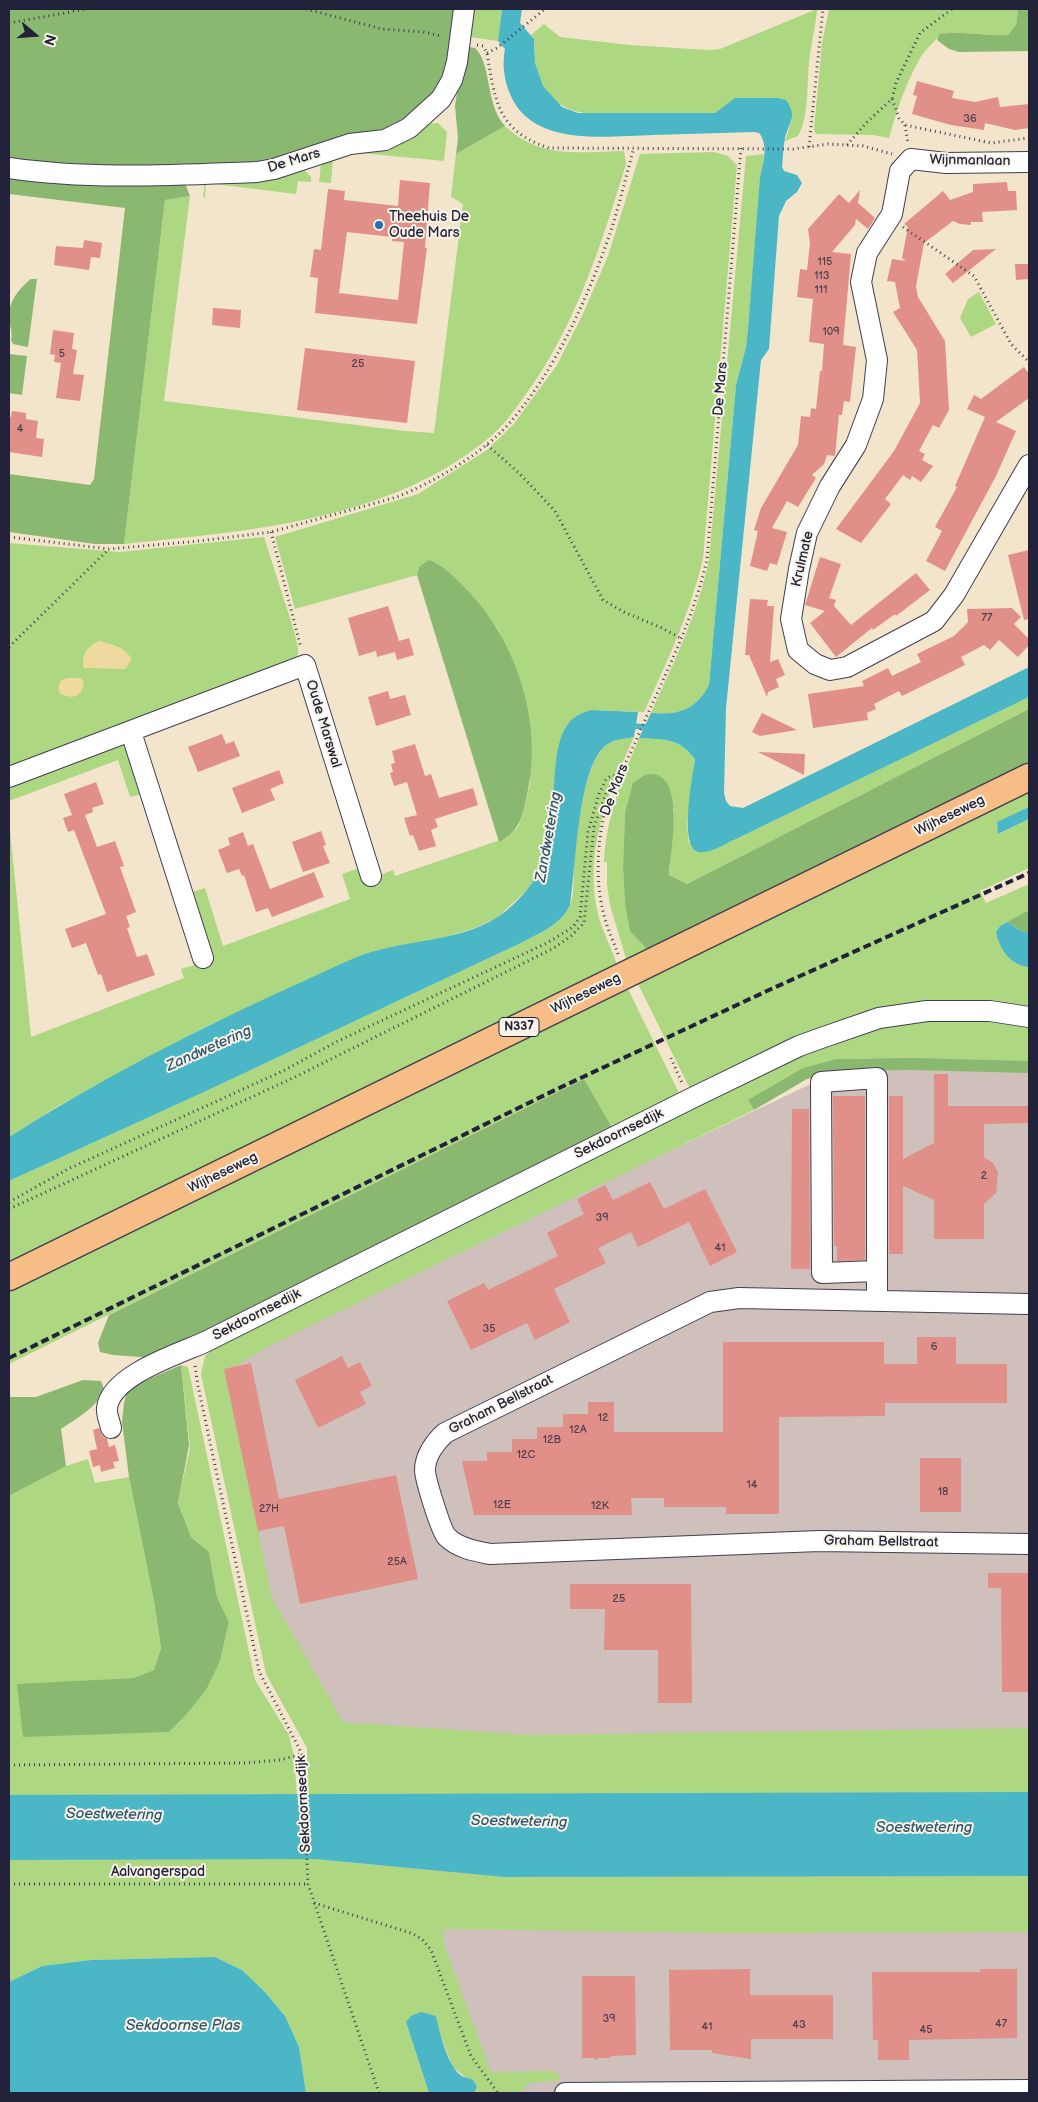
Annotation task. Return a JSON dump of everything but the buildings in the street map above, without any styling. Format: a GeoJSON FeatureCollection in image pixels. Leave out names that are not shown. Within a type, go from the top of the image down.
{"type":"FeatureCollection","features":[{"type":"Feature","properties":{"kind":"main road","name":"Wijheseweg"},"geometry":{"type":"LineString","coordinates":[[9,1277],[1029,777]]}},
{"type":"Feature","properties":{"kind":"street","name":"De Mars"},"geometry":{"type":"LineString","coordinates":[[9,168],[33,172],[116,177],[257,172],[274,169],[350,144],[385,140],[409,128],[447,91],[455,71],[464,9]]}},
{"type":"Feature","properties":{"kind":"street","name":"Wijnmanlaan"},"geometry":{"type":"LineString","coordinates":[[911,159],[946,163],[1029,162]]}},
{"type":"Feature","properties":{"kind":"street","name":"Krulmate"},"geometry":{"type":"LineString","coordinates":[[911,159],[900,171],[890,218],[867,253],[861,282],[877,360],[873,399],[856,445],[830,486],[807,533],[798,569],[791,619],[798,650],[815,664],[830,670],[847,668],[934,621],[954,594],[1029,465]]}},
{"type":"Feature","properties":{"kind":"street","name":"Oude Marswal"},"geometry":{"type":"LineString","coordinates":[[9,777],[305,665],[371,876]]}},
{"type":"Feature","properties":{"kind":"street"},"geometry":{"type":"LineString","coordinates":[[131,732],[202,958]]}},
{"type":"Feature","properties":{"kind":"street","name":"Sekdoornsedijk"},"geometry":{"type":"LineString","coordinates":[[205,1342],[799,1046],[879,1018],[908,1013],[957,1010],[1008,1013],[1029,1017]]}},
{"type":"Feature","properties":{"kind":"street"},"geometry":{"type":"LineString","coordinates":[[876,1301],[877,1271],[876,1078],[821,1082],[822,1273],[877,1271]]}},
{"type":"Feature","properties":{"kind":"street","name":"Graham Bellstraat"},"geometry":{"type":"LineString","coordinates":[[1029,1304],[739,1298],[710,1302],[445,1433],[438,1439],[431,1452],[425,1472],[441,1528],[446,1536],[462,1547],[490,1554],[819,1541],[1029,1544]]}},
{"type":"Feature","properties":{"kind":"street"},"geometry":{"type":"LineString","coordinates":[[111,1428],[107,1408],[116,1389],[127,1378],[205,1342]]}},
{"type":"Feature","properties":{"kind":"street"},"geometry":{"type":"LineString","coordinates":[[565,2093],[1029,2090]]}},
{"type":"Feature","properties":{"kind":"path"},"geometry":{"type":"LineString","coordinates":[[9,23],[86,9]]}},
{"type":"Feature","properties":{"kind":"path"},"geometry":{"type":"LineString","coordinates":[[306,9],[382,28],[423,32],[483,46],[487,53],[497,106],[508,124],[521,135],[549,148],[793,149],[828,144],[863,146],[911,159]]}},
{"type":"Feature","properties":{"kind":"path"},"geometry":{"type":"LineString","coordinates":[[487,53],[498,48],[545,9]]}},
{"type":"Feature","properties":{"kind":"path"},"geometry":{"type":"LineString","coordinates":[[809,146],[823,9]]}},
{"type":"Feature","properties":{"kind":"path"},"geometry":{"type":"LineString","coordinates":[[847,145],[866,123],[892,99],[896,83],[920,33],[952,9]]}},
{"type":"Feature","properties":{"kind":"path"},"geometry":{"type":"LineString","coordinates":[[892,99],[899,118],[906,124],[991,143],[1029,138]]}},
{"type":"Feature","properties":{"kind":"path"},"geometry":{"type":"LineString","coordinates":[[9,537],[109,549],[271,532],[372,505],[405,494],[487,445],[513,420],[545,374],[569,331],[590,287],[607,241],[634,148]]}},
{"type":"Feature","properties":{"kind":"path","name":"De Mars"},"geometry":{"type":"LineString","coordinates":[[618,954],[603,912],[599,868],[603,820],[619,775],[682,639],[700,591],[706,559],[741,148]]}},
{"type":"Feature","properties":{"kind":"path"},"geometry":{"type":"LineString","coordinates":[[890,218],[974,276],[1010,344],[1029,362]]}},
{"type":"Feature","properties":{"kind":"path"},"geometry":{"type":"LineString","coordinates":[[487,445],[519,473],[555,511],[603,600],[682,639]]}},
{"type":"Feature","properties":{"kind":"path"},"geometry":{"type":"LineString","coordinates":[[271,532],[305,665]]}},
{"type":"Feature","properties":{"kind":"path"},"geometry":{"type":"LineString","coordinates":[[9,647],[109,549]]}},
{"type":"Feature","properties":{"kind":"path"},"geometry":{"type":"LineString","coordinates":[[9,1202],[68,1169],[285,1070],[336,1042],[547,943],[573,927],[582,913],[585,855],[592,815],[606,779],[619,775]]}},
{"type":"Feature","properties":{"kind":"path"},"geometry":{"type":"LineString","coordinates":[[9,1208],[294,1078],[554,948],[571,936],[584,923],[594,827],[609,785],[616,784]]}},
{"type":"Feature","properties":{"kind":"path"},"geometry":{"type":"LineString","coordinates":[[671,1058],[690,1099]]}},
{"type":"Feature","properties":{"kind":"path","name":"Sekdoornsedijk"},"geometry":{"type":"LineString","coordinates":[[205,1342],[198,1353],[195,1367],[198,1386],[259,1671],[302,1754],[308,1884],[379,2093]]}},
{"type":"Feature","properties":{"kind":"path"},"geometry":{"type":"LineString","coordinates":[[9,1765],[245,1762],[280,1760],[302,1754]]}},
{"type":"Feature","properties":{"kind":"path","name":"Aalvangerspad"},"geometry":{"type":"LineString","coordinates":[[9,1884],[308,1884]]}},
{"type":"Feature","properties":{"kind":"path"},"geometry":{"type":"LineString","coordinates":[[313,1903],[411,1933],[422,1939],[431,1950],[472,2056],[498,2093]]}},
{"type":"Feature","properties":{"kind":"shaded area"},"geometry":{"type":"Polygon","coordinates":[[[1029,1004],[1029,2093],[483,2093],[260,1594],[220,1365],[838,1071],[1029,1004]]]}},
{"type":"Feature","properties":{"kind":"green space"},"geometry":{"type":"Polygon","coordinates":[[[9,9],[459,9],[445,82],[401,128],[275,164],[98,170],[9,163],[9,9]]]}},
{"type":"Feature","properties":{"kind":"green space"},"geometry":{"type":"Polygon","coordinates":[[[468,9],[502,9],[498,41],[470,37],[468,9]]]}},
{"type":"Feature","properties":{"kind":"green space"},"geometry":{"type":"Polygon","coordinates":[[[817,9],[802,128],[798,136],[785,141],[792,119],[721,109],[715,113],[595,114],[583,113],[563,106],[548,93],[542,84],[535,62],[535,44],[531,35],[544,24],[560,37],[629,45],[708,50],[720,49],[817,9]]]}},
{"type":"Feature","properties":{"kind":"green space"},"geometry":{"type":"Polygon","coordinates":[[[829,9],[1018,9],[1016,25],[1008,35],[939,34],[936,40],[926,49],[912,74],[889,138],[873,135],[816,134],[814,130],[822,43],[829,9]]]}},
{"type":"Feature","properties":{"kind":"green space"},"geometry":{"type":"Polygon","coordinates":[[[1018,9],[1029,9],[1029,51],[959,52],[949,49],[937,40],[939,34],[947,33],[1008,35],[1016,25],[1018,9]]]}},
{"type":"Feature","properties":{"kind":"green space"},"geometry":{"type":"Polygon","coordinates":[[[470,47],[475,48],[484,64],[494,107],[505,126],[456,154],[458,138],[455,106],[463,52],[470,47]]]}},
{"type":"Feature","properties":{"kind":"green space"},"geometry":{"type":"Polygon","coordinates":[[[438,123],[447,132],[444,161],[350,152],[333,158],[331,183],[319,182],[321,164],[325,159],[426,124],[438,123]]]}},
{"type":"Feature","properties":{"kind":"green space"},"geometry":{"type":"Polygon","coordinates":[[[505,126],[518,137],[546,149],[576,152],[624,151],[626,164],[607,225],[585,286],[572,315],[558,344],[541,371],[516,408],[500,427],[452,465],[409,487],[364,504],[268,527],[124,544],[165,200],[190,196],[164,401],[434,433],[463,204],[451,197],[456,154],[505,126]]]}},
{"type":"Feature","properties":{"kind":"green space"},"geometry":{"type":"Polygon","coordinates":[[[714,152],[728,156],[737,165],[703,559],[685,618],[644,712],[591,710],[552,830],[548,850],[532,885],[497,918],[472,929],[446,937],[397,947],[211,1024],[58,1106],[9,1137],[9,820],[31,1037],[184,978],[181,969],[204,962],[189,893],[205,888],[223,946],[350,899],[342,874],[362,867],[367,880],[393,870],[395,876],[506,838],[518,827],[530,783],[527,707],[516,669],[497,628],[419,567],[417,575],[295,609],[275,537],[418,494],[487,450],[513,425],[557,365],[582,316],[608,256],[640,154],[714,152]]]}},
{"type":"Feature","properties":{"kind":"green space"},"geometry":{"type":"Polygon","coordinates":[[[764,154],[746,347],[736,385],[709,685],[704,694],[692,706],[678,712],[651,713],[692,618],[709,559],[746,156],[764,154]]]}},
{"type":"Feature","properties":{"kind":"green space"},"geometry":{"type":"Polygon","coordinates":[[[301,166],[311,177],[311,182],[298,181],[296,194],[206,183],[205,198],[203,197],[205,181],[301,166]]]}},
{"type":"Feature","properties":{"kind":"green space"},"geometry":{"type":"Polygon","coordinates":[[[9,175],[184,181],[190,196],[165,200],[124,544],[95,544],[9,532],[9,474],[90,485],[94,479],[125,208],[9,194],[9,175]]]}},
{"type":"Feature","properties":{"kind":"green space"},"geometry":{"type":"Polygon","coordinates":[[[31,279],[37,279],[28,347],[13,344],[9,314],[14,297],[31,279]]]}},
{"type":"Feature","properties":{"kind":"green space"},"geometry":{"type":"Polygon","coordinates":[[[979,292],[996,324],[971,337],[960,318],[968,299],[979,292]]]}},
{"type":"Feature","properties":{"kind":"green space"},"geometry":{"type":"Polygon","coordinates":[[[9,354],[27,356],[22,395],[9,393],[9,354]]]}},
{"type":"Feature","properties":{"kind":"green space"},"geometry":{"type":"Polygon","coordinates":[[[264,537],[295,634],[298,649],[297,662],[9,770],[9,543],[120,552],[264,537]]]}},
{"type":"Feature","properties":{"kind":"green space"},"geometry":{"type":"Polygon","coordinates":[[[429,560],[452,575],[483,609],[499,632],[512,657],[522,684],[532,739],[531,768],[527,795],[519,823],[512,833],[499,842],[417,575],[419,567],[429,560]]]}},
{"type":"Feature","properties":{"kind":"green space"},"geometry":{"type":"Polygon","coordinates":[[[1029,697],[1029,709],[687,884],[669,875],[674,808],[625,813],[623,867],[625,903],[649,951],[627,962],[610,905],[607,885],[607,862],[604,862],[611,814],[639,738],[677,743],[695,759],[687,824],[689,843],[736,839],[1029,697]]]}},
{"type":"Feature","properties":{"kind":"green space"},"geometry":{"type":"Polygon","coordinates":[[[1029,709],[1029,765],[649,951],[630,931],[625,903],[623,867],[625,813],[633,783],[643,776],[650,774],[661,777],[669,786],[673,800],[674,816],[669,875],[687,884],[1029,709]]]}},
{"type":"Feature","properties":{"kind":"green space"},"geometry":{"type":"Polygon","coordinates":[[[634,737],[615,780],[600,824],[594,870],[599,918],[618,968],[458,1042],[239,1149],[9,1265],[9,1181],[204,1092],[523,942],[562,918],[572,900],[579,818],[586,784],[592,768],[605,746],[612,742],[634,737]]]}},
{"type":"Feature","properties":{"kind":"green space"},"geometry":{"type":"Polygon","coordinates":[[[121,743],[127,745],[142,794],[130,797],[118,760],[9,801],[9,784],[121,743]]]}},
{"type":"Feature","properties":{"kind":"green space"},"geometry":{"type":"Polygon","coordinates":[[[1029,785],[1029,807],[997,823],[999,834],[1029,819],[1029,868],[980,891],[986,903],[1029,884],[1029,910],[1000,926],[996,932],[1007,956],[1017,964],[1029,967],[1029,1013],[937,1007],[690,1089],[635,978],[1029,785]]]}},
{"type":"Feature","properties":{"kind":"green space"},"geometry":{"type":"Polygon","coordinates":[[[1029,910],[1029,933],[1019,930],[1007,922],[1029,910]]]}},
{"type":"Feature","properties":{"kind":"green space"},"geometry":{"type":"Polygon","coordinates":[[[625,983],[680,1095],[613,1129],[584,1079],[9,1364],[9,1285],[625,983]]]}},
{"type":"Feature","properties":{"kind":"green space"},"geometry":{"type":"Polygon","coordinates":[[[907,1019],[1001,1020],[1029,1025],[1029,1061],[912,1058],[837,1059],[748,1100],[754,1110],[269,1346],[225,1372],[272,1598],[343,1722],[530,1735],[1029,1728],[1029,1792],[308,1795],[307,1748],[266,1674],[201,1374],[205,1356],[220,1343],[833,1037],[907,1019]]]}},
{"type":"Feature","properties":{"kind":"green space"},"geometry":{"type":"Polygon","coordinates":[[[912,1058],[1029,1061],[1029,1073],[911,1070],[838,1071],[807,1079],[754,1110],[748,1100],[803,1068],[837,1059],[912,1058]]]}},
{"type":"Feature","properties":{"kind":"green space"},"geometry":{"type":"Polygon","coordinates":[[[584,1079],[613,1129],[154,1358],[113,1355],[100,1352],[98,1343],[109,1315],[584,1079]]]}},
{"type":"Feature","properties":{"kind":"green space"},"geometry":{"type":"Polygon","coordinates":[[[181,1365],[188,1367],[255,1680],[289,1735],[294,1756],[297,1795],[9,1795],[9,1496],[66,1466],[88,1459],[95,1483],[129,1477],[154,1601],[161,1648],[154,1670],[133,1678],[81,1681],[169,1732],[185,1716],[205,1690],[220,1661],[229,1622],[217,1597],[209,1552],[191,1537],[178,1502],[190,1448],[181,1365]]]}},
{"type":"Feature","properties":{"kind":"green space"},"geometry":{"type":"Polygon","coordinates":[[[181,1365],[189,1445],[178,1503],[191,1537],[209,1552],[217,1597],[229,1622],[220,1661],[206,1690],[169,1732],[23,1737],[17,1684],[133,1678],[154,1670],[161,1648],[154,1601],[129,1477],[122,1422],[128,1388],[181,1365]]]}},
{"type":"Feature","properties":{"kind":"green space"},"geometry":{"type":"Polygon","coordinates":[[[83,1380],[101,1381],[104,1389],[92,1407],[61,1429],[66,1466],[9,1496],[9,1397],[36,1397],[83,1380]]]}},
{"type":"Feature","properties":{"kind":"green space"},"geometry":{"type":"Polygon","coordinates":[[[314,1859],[505,1877],[1029,1876],[1029,1932],[725,1933],[443,1929],[445,1947],[491,2072],[556,2071],[561,2080],[530,2083],[520,2093],[474,2093],[477,2087],[453,2067],[438,2030],[436,2016],[406,2022],[429,2093],[306,2093],[299,2047],[285,2016],[265,1992],[242,1970],[215,1957],[91,1960],[42,1966],[9,1982],[9,1860],[314,1859]]]}},
{"type":"Feature","properties":{"kind":"sand"},"geometry":{"type":"Polygon","coordinates":[[[100,641],[118,647],[129,655],[132,659],[125,669],[84,668],[83,659],[86,651],[100,641]]]}},
{"type":"Feature","properties":{"kind":"sand"},"geometry":{"type":"Polygon","coordinates":[[[81,678],[84,682],[81,691],[76,696],[60,694],[58,688],[61,680],[81,678]]]}},
{"type":"Feature","properties":{"kind":"water"},"geometry":{"type":"Polygon","coordinates":[[[502,9],[522,9],[520,23],[534,39],[535,63],[543,86],[562,107],[578,113],[715,113],[735,98],[778,98],[786,100],[790,106],[792,119],[784,142],[782,167],[784,171],[797,175],[802,183],[797,192],[786,201],[779,216],[769,349],[761,360],[726,708],[724,793],[726,801],[730,806],[743,808],[1029,667],[1029,697],[713,850],[699,852],[693,848],[689,838],[688,810],[695,759],[677,743],[639,738],[651,713],[669,713],[685,710],[698,701],[709,685],[736,385],[746,347],[760,178],[765,149],[764,143],[759,133],[754,132],[594,137],[553,131],[535,123],[521,111],[510,94],[506,83],[504,72],[505,49],[498,41],[502,9]]]}},
{"type":"Feature","properties":{"kind":"water"},"geometry":{"type":"Polygon","coordinates":[[[591,710],[638,712],[634,737],[615,741],[605,746],[596,758],[589,776],[579,821],[570,905],[556,923],[523,942],[204,1092],[9,1181],[9,1137],[76,1096],[144,1058],[286,989],[357,957],[394,946],[453,935],[490,922],[506,911],[532,884],[548,850],[551,836],[555,769],[561,738],[566,727],[574,718],[591,710]]]}},
{"type":"Feature","properties":{"kind":"water"},"geometry":{"type":"Polygon","coordinates":[[[1029,807],[1029,819],[998,834],[997,822],[1029,807]]]}},
{"type":"Feature","properties":{"kind":"water"},"geometry":{"type":"Polygon","coordinates":[[[1007,922],[1019,930],[1029,933],[1029,967],[1017,964],[1011,960],[1000,944],[996,932],[1000,926],[1007,922]]]}},
{"type":"Feature","properties":{"kind":"water","name":"Soestwetering"},"geometry":{"type":"Polygon","coordinates":[[[1029,1792],[1029,1876],[505,1877],[314,1859],[9,1860],[9,1795],[1029,1792]]]}},
{"type":"Feature","properties":{"kind":"water","name":"Sekdoornse Plas"},"geometry":{"type":"Polygon","coordinates":[[[215,1957],[242,1970],[265,1992],[285,2016],[299,2047],[306,2093],[9,2093],[9,1982],[42,1966],[91,1960],[215,1957]]]}},
{"type":"Feature","properties":{"kind":"water"},"geometry":{"type":"Polygon","coordinates":[[[421,2012],[436,2016],[448,2057],[457,2072],[463,2077],[473,2080],[477,2087],[474,2093],[429,2093],[406,2022],[411,2016],[421,2012]]]}},
{"type":"Feature","properties":{"kind":"waterway","name":"Zandwetering"},"geometry":{"type":"LineString","coordinates":[[630,726],[650,727]]}},
{"type":"Feature","properties":{"kind":"railway"},"geometry":{"type":"LineString","coordinates":[[9,1358],[555,1090],[769,990],[1029,873]]}},
{"type":"Feature","properties":{"kind":"place","name":"Theehuis De Oude Mars"},"geometry":{"type":"Point","coordinates":[379,225]}}]}
